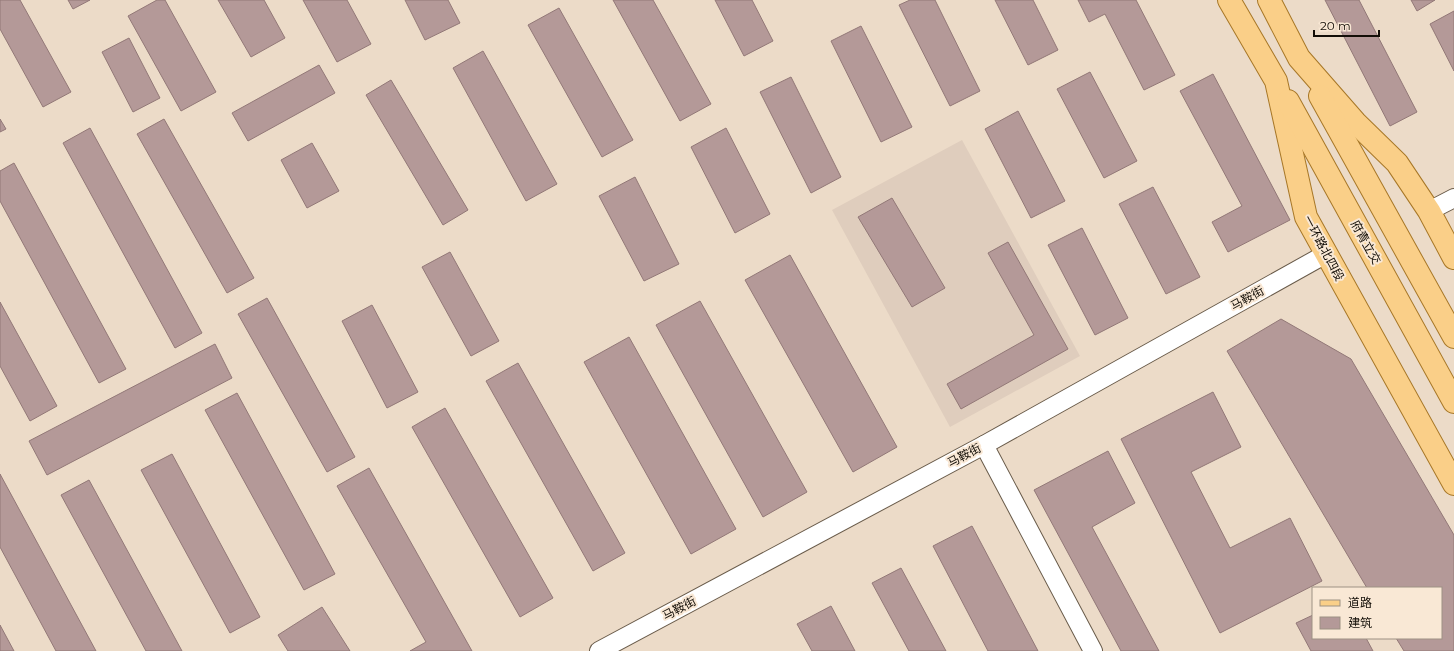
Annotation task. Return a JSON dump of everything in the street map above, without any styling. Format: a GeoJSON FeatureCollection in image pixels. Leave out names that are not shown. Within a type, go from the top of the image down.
{"type":"FeatureCollection","features":[{"type":"Feature","properties":{"kind":"main road","name":"一环路北四段"},"geometry":{"type":"LineString","coordinates":[[1229,0],[1276,81],[1306,217],[1454,484]]}},
{"type":"Feature","properties":{"kind":"main road"},"geometry":{"type":"LineString","coordinates":[[1269,0],[1299,58],[1454,337]]}},
{"type":"Feature","properties":{"kind":"main road"},"geometry":{"type":"LineString","coordinates":[[1299,58],[1355,122],[1397,163],[1429,211],[1454,258]]}},
{"type":"Feature","properties":{"kind":"main road","name":"府青立交"},"geometry":{"type":"LineString","coordinates":[[1276,81],[1454,402]]}},
{"type":"Feature","properties":{"kind":"street"},"geometry":{"type":"LineString","coordinates":[[1429,211],[1454,198]]}},
{"type":"Feature","properties":{"kind":"street","name":"马鞍街"},"geometry":{"type":"LineString","coordinates":[[599,651],[984,445],[1326,254]]}},
{"type":"Feature","properties":{"kind":"street"},"geometry":{"type":"LineString","coordinates":[[984,445],[1093,651]]}},
{"type":"Feature","properties":{"kind":"shaded area"},"geometry":{"type":"Polygon","coordinates":[[[962,140],[1080,356],[950,427],[832,210],[962,140]]]}},
{"type":"Feature","properties":{"kind":"building"},"geometry":{"type":"Polygon","coordinates":[[[0,0],[20,0],[71,92],[43,107],[0,29],[0,0]]]}},
{"type":"Feature","properties":{"kind":"building"},"geometry":{"type":"Polygon","coordinates":[[[68,0],[90,0],[73,9],[68,0]]]}},
{"type":"Feature","properties":{"kind":"building"},"geometry":{"type":"Polygon","coordinates":[[[157,0],[165,0],[216,92],[181,111],[128,16],[157,0]]]}},
{"type":"Feature","properties":{"kind":"building"},"geometry":{"type":"Polygon","coordinates":[[[218,0],[264,0],[285,38],[251,57],[218,0]]]}},
{"type":"Feature","properties":{"kind":"building"},"geometry":{"type":"Polygon","coordinates":[[[303,0],[347,0],[371,44],[337,62],[303,0]]]}},
{"type":"Feature","properties":{"kind":"building"},"geometry":{"type":"Polygon","coordinates":[[[405,0],[448,0],[460,23],[425,40],[405,0]]]}},
{"type":"Feature","properties":{"kind":"building"},"geometry":{"type":"Polygon","coordinates":[[[613,0],[653,0],[711,104],[680,121],[613,0]]]}},
{"type":"Feature","properties":{"kind":"building"},"geometry":{"type":"Polygon","coordinates":[[[715,0],[752,0],[773,41],[744,56],[715,0]]]}},
{"type":"Feature","properties":{"kind":"building"},"geometry":{"type":"Polygon","coordinates":[[[910,0],[935,0],[980,91],[950,106],[899,5],[910,0]]]}},
{"type":"Feature","properties":{"kind":"building"},"geometry":{"type":"Polygon","coordinates":[[[995,0],[1033,0],[1058,50],[1028,65],[995,0]]]}},
{"type":"Feature","properties":{"kind":"building"},"geometry":{"type":"Polygon","coordinates":[[[1078,0],[1136,0],[1175,75],[1144,90],[1105,14],[1089,22],[1078,0]]]}},
{"type":"Feature","properties":{"kind":"building"},"geometry":{"type":"Polygon","coordinates":[[[1325,0],[1359,0],[1417,112],[1390,126],[1325,0]]]}},
{"type":"Feature","properties":{"kind":"building"},"geometry":{"type":"Polygon","coordinates":[[[1411,0],[1435,0],[1417,11],[1411,0]]]}},
{"type":"Feature","properties":{"kind":"building"},"geometry":{"type":"Polygon","coordinates":[[[559,8],[633,140],[602,157],[528,25],[559,8]]]}},
{"type":"Feature","properties":{"kind":"building"},"geometry":{"type":"Polygon","coordinates":[[[1454,11],[1454,71],[1430,24],[1454,11]]]}},
{"type":"Feature","properties":{"kind":"building"},"geometry":{"type":"Polygon","coordinates":[[[861,26],[912,127],[881,142],[831,41],[861,26]]]}},
{"type":"Feature","properties":{"kind":"building"},"geometry":{"type":"Polygon","coordinates":[[[129,38],[160,98],[133,112],[102,52],[129,38]]]}},
{"type":"Feature","properties":{"kind":"building"},"geometry":{"type":"Polygon","coordinates":[[[483,51],[557,184],[526,201],[453,68],[483,51]]]}},
{"type":"Feature","properties":{"kind":"building"},"geometry":{"type":"Polygon","coordinates":[[[319,65],[335,93],[248,141],[232,113],[319,65]]]}},
{"type":"Feature","properties":{"kind":"building"},"geometry":{"type":"Polygon","coordinates":[[[1090,72],[1137,161],[1104,178],[1057,89],[1090,72]]]}},
{"type":"Feature","properties":{"kind":"building"},"geometry":{"type":"Polygon","coordinates":[[[1213,74],[1290,220],[1228,252],[1212,222],[1242,206],[1180,91],[1213,74]]]}},
{"type":"Feature","properties":{"kind":"building"},"geometry":{"type":"Polygon","coordinates":[[[791,77],[841,177],[811,193],[760,92],[791,77]]]}},
{"type":"Feature","properties":{"kind":"building"},"geometry":{"type":"Polygon","coordinates":[[[391,80],[468,210],[443,225],[366,95],[391,80]]]}},
{"type":"Feature","properties":{"kind":"building"},"geometry":{"type":"Polygon","coordinates":[[[1018,111],[1065,201],[1031,218],[985,129],[1018,111]]]}},
{"type":"Feature","properties":{"kind":"building"},"geometry":{"type":"Polygon","coordinates":[[[0,119],[6,129],[0,132],[0,119]]]}},
{"type":"Feature","properties":{"kind":"building"},"geometry":{"type":"Polygon","coordinates":[[[164,119],[254,278],[227,293],[137,134],[164,119]]]}},
{"type":"Feature","properties":{"kind":"building"},"geometry":{"type":"Polygon","coordinates":[[[90,128],[202,333],[175,348],[63,143],[90,128]]]}},
{"type":"Feature","properties":{"kind":"building"},"geometry":{"type":"Polygon","coordinates":[[[726,128],[770,214],[735,233],[691,147],[726,128]]]}},
{"type":"Feature","properties":{"kind":"building"},"geometry":{"type":"Polygon","coordinates":[[[312,143],[339,191],[307,208],[281,160],[312,143]]]}},
{"type":"Feature","properties":{"kind":"building"},"geometry":{"type":"Polygon","coordinates":[[[14,163],[126,369],[99,383],[0,201],[0,171],[14,163]]]}},
{"type":"Feature","properties":{"kind":"building"},"geometry":{"type":"Polygon","coordinates":[[[635,177],[679,264],[644,281],[599,196],[635,177]]]}},
{"type":"Feature","properties":{"kind":"building"},"geometry":{"type":"Polygon","coordinates":[[[1153,187],[1200,277],[1166,294],[1119,204],[1153,187]]]}},
{"type":"Feature","properties":{"kind":"building"},"geometry":{"type":"Polygon","coordinates":[[[892,198],[945,288],[912,307],[858,217],[892,198]]]}},
{"type":"Feature","properties":{"kind":"building"},"geometry":{"type":"Polygon","coordinates":[[[1082,228],[1128,318],[1095,335],[1048,245],[1082,228]]]}},
{"type":"Feature","properties":{"kind":"building"},"geometry":{"type":"Polygon","coordinates":[[[1008,242],[1068,349],[961,409],[947,384],[1034,335],[988,253],[1008,242]]]}},
{"type":"Feature","properties":{"kind":"building"},"geometry":{"type":"Polygon","coordinates":[[[450,252],[499,341],[471,356],[422,267],[450,252]]]}},
{"type":"Feature","properties":{"kind":"building"},"geometry":{"type":"Polygon","coordinates":[[[790,255],[897,447],[853,472],[745,280],[790,255]]]}},
{"type":"Feature","properties":{"kind":"building"},"geometry":{"type":"Polygon","coordinates":[[[267,298],[355,457],[327,472],[238,314],[267,298]]]}},
{"type":"Feature","properties":{"kind":"building"},"geometry":{"type":"Polygon","coordinates":[[[700,301],[807,492],[763,517],[656,325],[700,301]]]}},
{"type":"Feature","properties":{"kind":"building"},"geometry":{"type":"Polygon","coordinates":[[[0,302],[57,406],[30,421],[0,366],[0,302]]]}},
{"type":"Feature","properties":{"kind":"building"},"geometry":{"type":"Polygon","coordinates":[[[372,305],[418,392],[387,408],[342,321],[372,305]]]}},
{"type":"Feature","properties":{"kind":"building"},"geometry":{"type":"Polygon","coordinates":[[[1281,319],[1351,359],[1454,535],[1454,651],[1404,651],[1397,639],[1442,639],[1442,587],[1366,587],[1227,351],[1281,319]]]}},
{"type":"Feature","properties":{"kind":"building"},"geometry":{"type":"Polygon","coordinates":[[[629,337],[736,529],[691,554],[584,362],[629,337]]]}},
{"type":"Feature","properties":{"kind":"building"},"geometry":{"type":"Polygon","coordinates":[[[215,344],[232,378],[47,475],[29,441],[215,344]]]}},
{"type":"Feature","properties":{"kind":"building"},"geometry":{"type":"Polygon","coordinates":[[[518,363],[625,553],[593,571],[486,381],[518,363]]]}},
{"type":"Feature","properties":{"kind":"building"},"geometry":{"type":"Polygon","coordinates":[[[1213,392],[1241,447],[1191,472],[1230,548],[1290,518],[1322,581],[1220,633],[1121,439],[1213,392]]]}},
{"type":"Feature","properties":{"kind":"building"},"geometry":{"type":"Polygon","coordinates":[[[237,393],[335,574],[304,590],[205,410],[237,393]]]}},
{"type":"Feature","properties":{"kind":"building"},"geometry":{"type":"Polygon","coordinates":[[[445,408],[553,598],[520,617],[412,427],[445,408]]]}},
{"type":"Feature","properties":{"kind":"building"},"geometry":{"type":"Polygon","coordinates":[[[1108,451],[1135,503],[1092,527],[1159,651],[1121,651],[1034,490],[1108,451]]]}},
{"type":"Feature","properties":{"kind":"building"},"geometry":{"type":"Polygon","coordinates":[[[172,454],[260,617],[230,633],[141,470],[172,454]]]}},
{"type":"Feature","properties":{"kind":"building"},"geometry":{"type":"Polygon","coordinates":[[[369,468],[472,651],[410,651],[426,642],[337,486],[369,468]]]}},
{"type":"Feature","properties":{"kind":"building"},"geometry":{"type":"Polygon","coordinates":[[[0,474],[96,651],[56,651],[0,547],[0,474]]]}},
{"type":"Feature","properties":{"kind":"building"},"geometry":{"type":"Polygon","coordinates":[[[89,480],[182,651],[146,651],[61,495],[89,480]]]}},
{"type":"Feature","properties":{"kind":"building"},"geometry":{"type":"Polygon","coordinates":[[[972,526],[1038,651],[988,651],[933,546],[972,526]]]}},
{"type":"Feature","properties":{"kind":"building"},"geometry":{"type":"Polygon","coordinates":[[[901,568],[946,651],[909,651],[872,583],[901,568]]]}},
{"type":"Feature","properties":{"kind":"building"},"geometry":{"type":"Polygon","coordinates":[[[831,606],[855,651],[812,651],[797,624],[831,606]]]}},
{"type":"Feature","properties":{"kind":"building"},"geometry":{"type":"Polygon","coordinates":[[[322,607],[350,651],[288,651],[278,635],[322,607]]]}},
{"type":"Feature","properties":{"kind":"building"},"geometry":{"type":"Polygon","coordinates":[[[1312,615],[1312,639],[1367,639],[1373,651],[1311,651],[1296,623],[1312,615]]]}},
{"type":"Feature","properties":{"kind":"building"},"geometry":{"type":"Polygon","coordinates":[[[0,625],[14,651],[0,651],[0,625]]]}}]}
